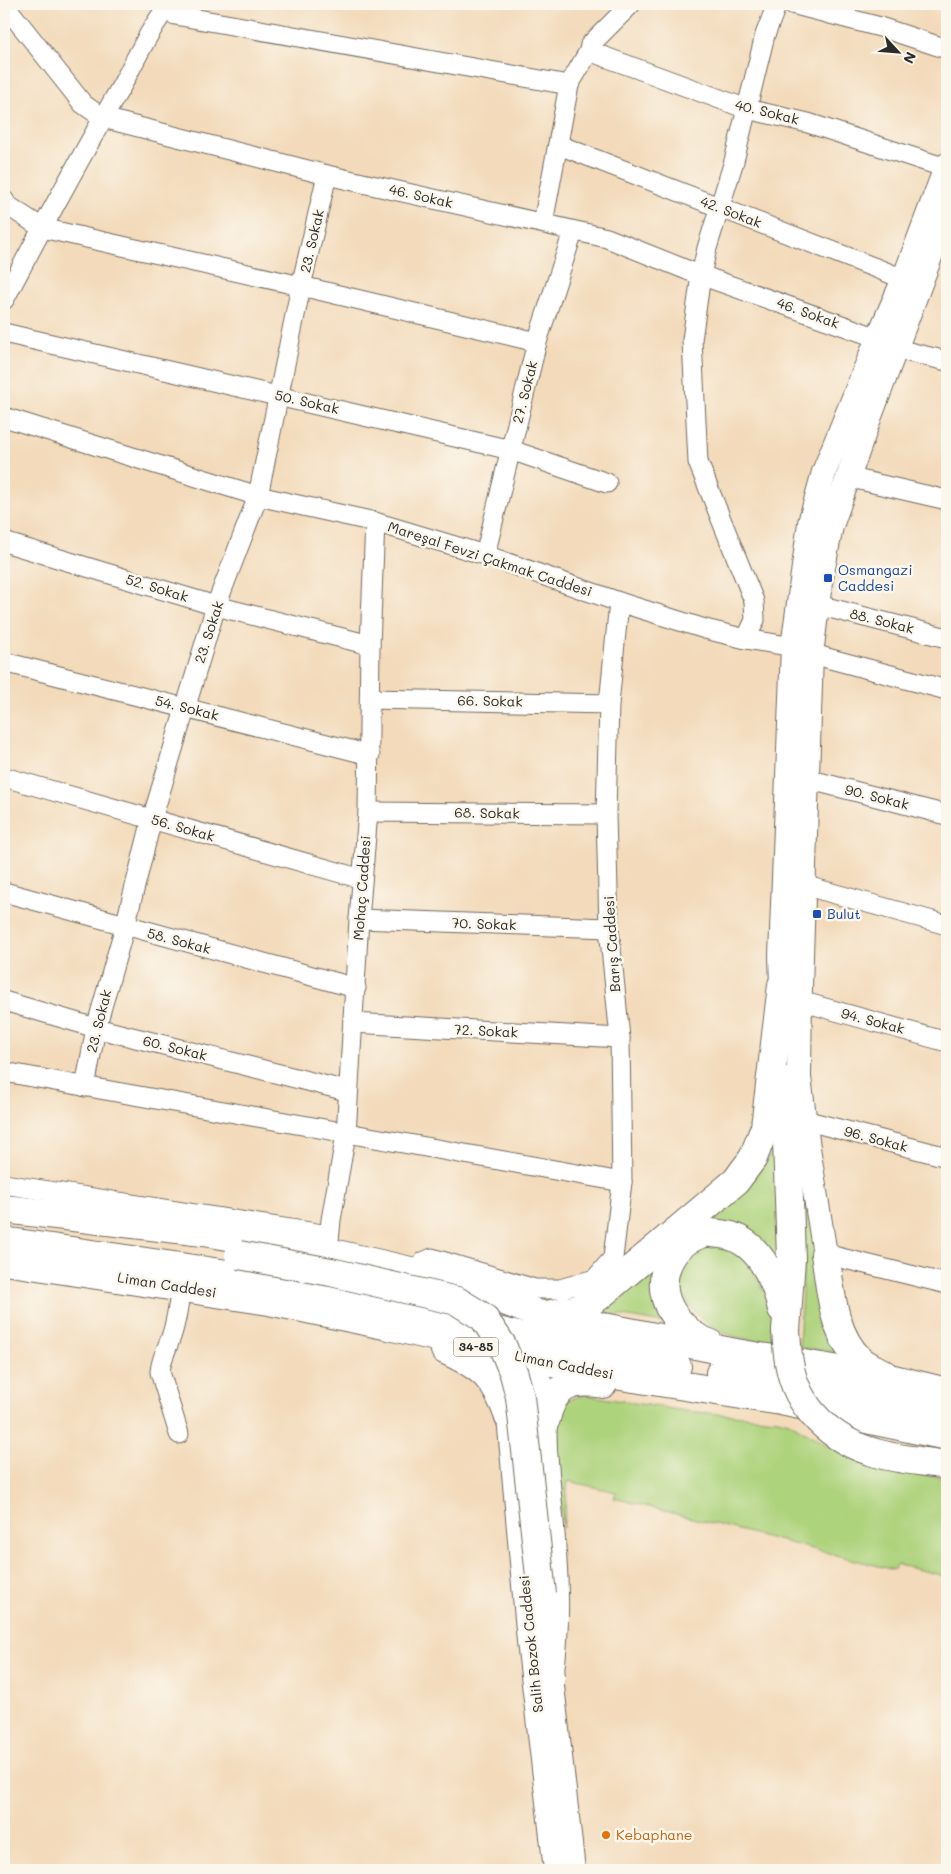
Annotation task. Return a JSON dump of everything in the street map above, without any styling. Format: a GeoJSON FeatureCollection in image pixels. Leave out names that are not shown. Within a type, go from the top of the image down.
{"type":"FeatureCollection","features":[{"type":"Feature","properties":{"kind":"highway"},"geometry":{"type":"LineString","coordinates":[[538,1314],[556,1314],[578,1308],[598,1298],[736,1181],[753,1158],[765,1128],[791,993]]}},
{"type":"Feature","properties":{"kind":"highway"},"geometry":{"type":"LineString","coordinates":[[786,1331],[791,1259],[791,993]]}},
{"type":"Feature","properties":{"kind":"highway"},"geometry":{"type":"LineString","coordinates":[[4,1210],[203,1232],[329,1243],[497,1298],[538,1314],[736,1353],[894,1379],[947,1392]]}},
{"type":"Feature","properties":{"kind":"highway"},"geometry":{"type":"LineString","coordinates":[[4,1221],[239,1255],[331,1272],[457,1301],[483,1316],[502,1345],[514,1374],[520,1397],[551,1677]]}},
{"type":"Feature","properties":{"kind":"highway"},"geometry":{"type":"LineString","coordinates":[[736,1353],[704,1342],[683,1326],[668,1308],[663,1289],[665,1274],[672,1255],[686,1242],[706,1233],[726,1234],[742,1241],[757,1254],[768,1268],[776,1290],[786,1331],[789,1363],[800,1394],[813,1416],[850,1444],[876,1454],[947,1465]]}},
{"type":"Feature","properties":{"kind":"highway","name":"Liman Caddesi"},"geometry":{"type":"LineString","coordinates":[[4,1242],[282,1282],[598,1353],[888,1398],[947,1411]]}},
{"type":"Feature","properties":{"kind":"highway"},"geometry":{"type":"LineString","coordinates":[[825,1254],[836,1319],[848,1346],[862,1361],[894,1379]]}},
{"type":"Feature","properties":{"kind":"highway","name":"Liman Caddesi"},"geometry":{"type":"LineString","coordinates":[[4,1261],[181,1286],[269,1301],[389,1326],[516,1356],[608,1374],[780,1401],[947,1436]]}},
{"type":"Feature","properties":{"kind":"highway"},"geometry":{"type":"LineString","coordinates":[[389,1326],[467,1360],[478,1367],[493,1383],[503,1400],[509,1417]]}},
{"type":"Feature","properties":{"kind":"highway"},"geometry":{"type":"LineString","coordinates":[[546,1419],[555,1395],[559,1390],[574,1383],[594,1383],[699,1397],[741,1395]]}},
{"type":"Feature","properties":{"kind":"main road"},"geometry":{"type":"LineString","coordinates":[[791,993],[803,886],[807,779],[802,650],[818,605],[820,583],[832,526],[887,344],[904,279],[947,167]]}},
{"type":"Feature","properties":{"kind":"main road"},"geometry":{"type":"LineString","coordinates":[[825,1254],[804,1120],[791,993],[781,956],[812,515],[824,472],[887,344],[947,212]]}},
{"type":"Feature","properties":{"kind":"main road","name":"Salih Bozok Caddesi"},"geometry":{"type":"LineString","coordinates":[[556,1870],[530,1641],[509,1417],[511,1393],[515,1385],[532,1380],[539,1383],[545,1390],[547,1402],[544,1426],[545,1450],[557,1617],[556,1646],[551,1677],[573,1870]]}},
{"type":"Feature","properties":{"kind":"street","name":"46. Sokak"},"geometry":{"type":"LineString","coordinates":[[4,4],[83,104],[103,118],[327,175],[543,223],[573,232],[607,238],[887,344],[947,361]]}},
{"type":"Feature","properties":{"kind":"street"},"geometry":{"type":"LineString","coordinates":[[543,223],[559,145],[568,84],[589,50],[590,45],[632,4]]}},
{"type":"Feature","properties":{"kind":"street"},"geometry":{"type":"LineString","coordinates":[[746,639],[755,620],[754,601],[698,462],[692,340],[701,275],[707,248],[734,161],[765,35],[777,4]]}},
{"type":"Feature","properties":{"kind":"street"},"geometry":{"type":"LineString","coordinates":[[792,4],[880,27],[947,49]]}},
{"type":"Feature","properties":{"kind":"street"},"geometry":{"type":"LineString","coordinates":[[4,300],[103,118],[168,5],[175,16],[568,84]]}},
{"type":"Feature","properties":{"kind":"street","name":"40. Sokak"},"geometry":{"type":"LineString","coordinates":[[589,50],[747,110],[808,122],[947,167]]}},
{"type":"Feature","properties":{"kind":"street","name":"42. Sokak"},"geometry":{"type":"LineString","coordinates":[[559,145],[904,279]]}},
{"type":"Feature","properties":{"kind":"street","name":"23. Sokak"},"geometry":{"type":"LineString","coordinates":[[85,1087],[96,1028],[125,926],[152,819],[216,606],[258,496],[301,286],[327,175]]}},
{"type":"Feature","properties":{"kind":"street"},"geometry":{"type":"LineString","coordinates":[[4,200],[7,205],[42,228],[301,286],[537,342]]}},
{"type":"Feature","properties":{"kind":"street","name":"27. Sokak"},"geometry":{"type":"LineString","coordinates":[[485,555],[537,342],[573,232]]}},
{"type":"Feature","properties":{"kind":"street","name":"50. Sokak"},"geometry":{"type":"LineString","coordinates":[[4,333],[511,450],[607,483]]}},
{"type":"Feature","properties":{"kind":"street","name":"Mareşal Fevzi Çakmak Caddesi"},"geometry":{"type":"LineString","coordinates":[[4,416],[258,496],[375,522],[485,555],[619,602],[705,629],[802,650],[947,690]]}},
{"type":"Feature","properties":{"kind":"street"},"geometry":{"type":"LineString","coordinates":[[847,477],[947,500]]}},
{"type":"Feature","properties":{"kind":"street","name":"Mohaç Caddesi"},"geometry":{"type":"LineString","coordinates":[[329,1243],[346,1134],[347,1091],[368,812],[370,645],[375,522]]}},
{"type":"Feature","properties":{"kind":"street","name":"52. Sokak"},"geometry":{"type":"LineString","coordinates":[[4,542],[216,606],[370,645]]}},
{"type":"Feature","properties":{"kind":"street","name":"Barış Caddesi"},"geometry":{"type":"LineString","coordinates":[[419,1273],[423,1262],[432,1258],[535,1289],[560,1289],[595,1279],[613,1258],[622,1182],[620,1038],[609,928],[606,814],[609,704],[619,602]]}},
{"type":"Feature","properties":{"kind":"street","name":"88. Sokak"},"geometry":{"type":"LineString","coordinates":[[818,605],[947,638]]}},
{"type":"Feature","properties":{"kind":"street","name":"54. Sokak"},"geometry":{"type":"LineString","coordinates":[[4,662],[370,755]]}},
{"type":"Feature","properties":{"kind":"street","name":"66. Sokak"},"geometry":{"type":"LineString","coordinates":[[370,699],[609,704]]}},
{"type":"Feature","properties":{"kind":"street","name":"56. Sokak"},"geometry":{"type":"LineString","coordinates":[[4,777],[362,879]]}},
{"type":"Feature","properties":{"kind":"street","name":"90. Sokak"},"geometry":{"type":"LineString","coordinates":[[807,779],[947,815]]}},
{"type":"Feature","properties":{"kind":"street","name":"68. Sokak"},"geometry":{"type":"LineString","coordinates":[[368,812],[606,814]]}},
{"type":"Feature","properties":{"kind":"street"},"geometry":{"type":"LineString","coordinates":[[803,886],[947,925]]}},
{"type":"Feature","properties":{"kind":"street","name":"58. Sokak"},"geometry":{"type":"LineString","coordinates":[[4,892],[356,988]]}},
{"type":"Feature","properties":{"kind":"street","name":"70. Sokak"},"geometry":{"type":"LineString","coordinates":[[359,920],[609,928]]}},
{"type":"Feature","properties":{"kind":"street","name":"94. Sokak"},"geometry":{"type":"LineString","coordinates":[[791,993],[947,1042]]}},
{"type":"Feature","properties":{"kind":"street","name":"60. Sokak"},"geometry":{"type":"LineString","coordinates":[[4,1001],[96,1028],[347,1091]]}},
{"type":"Feature","properties":{"kind":"street","name":"72. Sokak"},"geometry":{"type":"LineString","coordinates":[[352,1023],[620,1038]]}},
{"type":"Feature","properties":{"kind":"street"},"geometry":{"type":"LineString","coordinates":[[4,1072],[622,1182]]}},
{"type":"Feature","properties":{"kind":"street","name":"96. Sokak"},"geometry":{"type":"LineString","coordinates":[[804,1120],[947,1157]]}},
{"type":"Feature","properties":{"kind":"street"},"geometry":{"type":"LineString","coordinates":[[4,1184],[329,1243]]}},
{"type":"Feature","properties":{"kind":"street"},"geometry":{"type":"LineString","coordinates":[[825,1254],[947,1284]]}},
{"type":"Feature","properties":{"kind":"street"},"geometry":{"type":"LineString","coordinates":[[179,1434],[160,1372],[161,1361],[172,1334],[181,1286]]}},
{"type":"Feature","properties":{"kind":"green space"},"geometry":{"type":"Polygon","coordinates":[[[774,1150],[784,1284],[699,1224],[755,1177],[774,1150]]]}},
{"type":"Feature","properties":{"kind":"green space"},"geometry":{"type":"Polygon","coordinates":[[[807,1196],[839,1352],[799,1348],[807,1196]]]}},
{"type":"Feature","properties":{"kind":"green space"},"geometry":{"type":"Polygon","coordinates":[[[702,1243],[741,1247],[773,1307],[772,1341],[768,1343],[730,1335],[708,1323],[690,1306],[683,1296],[680,1285],[680,1268],[684,1259],[702,1243]]]}},
{"type":"Feature","properties":{"kind":"green space"},"geometry":{"type":"Polygon","coordinates":[[[669,1247],[679,1326],[596,1311],[669,1247]]]}},
{"type":"Feature","properties":{"kind":"green space"},"geometry":{"type":"Polygon","coordinates":[[[585,1395],[685,1411],[778,1419],[789,1422],[825,1444],[864,1463],[884,1470],[947,1478],[947,1579],[941,1575],[898,1565],[894,1570],[614,1498],[616,1492],[568,1481],[563,1528],[555,1446],[557,1415],[563,1404],[585,1395]]]}},
{"type":"Feature","properties":{"kind":"place","name":"Osmangazi Caddesi"},"geometry":{"type":"Point","coordinates":[828,578]}},
{"type":"Feature","properties":{"kind":"place","name":"Bulut"},"geometry":{"type":"Point","coordinates":[817,914]}},
{"type":"Feature","properties":{"kind":"place","name":"Kebaphane"},"geometry":{"type":"Point","coordinates":[606,1835]}}]}
